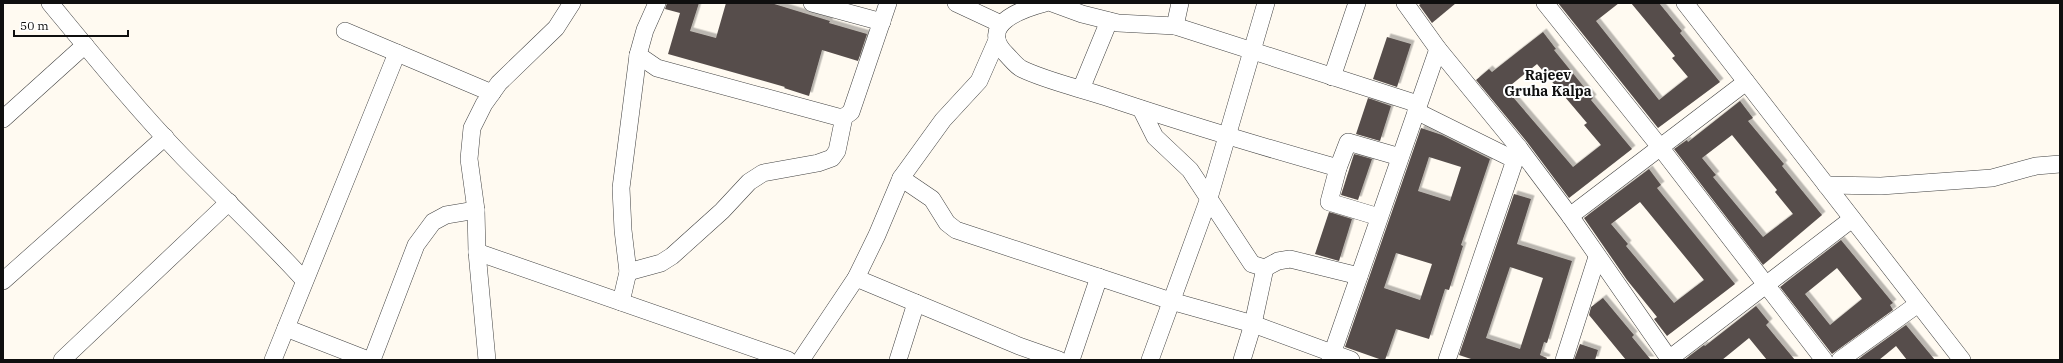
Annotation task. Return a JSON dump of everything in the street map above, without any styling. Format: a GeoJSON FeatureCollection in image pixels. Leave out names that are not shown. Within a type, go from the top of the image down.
{"type":"FeatureCollection","features":[{"type":"Feature","properties":{"kind":"street"},"geometry":{"type":"LineString","coordinates":[[50,3],[112,78],[165,137],[304,280]]}},
{"type":"Feature","properties":{"kind":"street"},"geometry":{"type":"LineString","coordinates":[[487,360],[476,210],[469,159],[472,128],[484,104],[499,83],[556,28],[572,3]]}},
{"type":"Feature","properties":{"kind":"street"},"geometry":{"type":"LineString","coordinates":[[621,302],[628,272],[623,230],[621,188],[638,55],[645,30],[656,3]]}},
{"type":"Feature","properties":{"kind":"street"},"geometry":{"type":"LineString","coordinates":[[812,3],[882,22]]}},
{"type":"Feature","properties":{"kind":"street"},"geometry":{"type":"LineString","coordinates":[[638,55],[657,68],[812,111],[844,117],[851,112],[888,3]]}},
{"type":"Feature","properties":{"kind":"street"},"geometry":{"type":"LineString","coordinates":[[956,3],[999,32],[1001,49],[1021,69],[1141,109],[1338,168]]}},
{"type":"Feature","properties":{"kind":"street"},"geometry":{"type":"LineString","coordinates":[[801,360],[856,278],[901,178],[942,120],[979,81],[1005,19],[1031,6],[1045,3]]}},
{"type":"Feature","properties":{"kind":"street"},"geometry":{"type":"LineString","coordinates":[[1052,3],[1082,14],[1118,23],[1175,26],[1251,50],[1332,77],[1417,108],[1517,154]]}},
{"type":"Feature","properties":{"kind":"street"},"geometry":{"type":"LineString","coordinates":[[1175,26],[1180,3]]}},
{"type":"Feature","properties":{"kind":"street"},"geometry":{"type":"LineString","coordinates":[[1150,360],[1209,198],[1228,136],[1251,50],[1266,3]]}},
{"type":"Feature","properties":{"kind":"street"},"geometry":{"type":"LineString","coordinates":[[1332,77],[1357,3]]}},
{"type":"Feature","properties":{"kind":"street"},"geometry":{"type":"LineString","coordinates":[[1405,3],[1517,154],[1570,216],[1597,257],[1670,359],[1852,219]]}},
{"type":"Feature","properties":{"kind":"street"},"geometry":{"type":"LineString","coordinates":[[1545,3],[1660,147],[1824,360]]}},
{"type":"Feature","properties":{"kind":"street"},"geometry":{"type":"LineString","coordinates":[[1685,3],[1962,360]]}},
{"type":"Feature","properties":{"kind":"street"},"geometry":{"type":"LineString","coordinates":[[1081,89],[1109,21]]}},
{"type":"Feature","properties":{"kind":"street"},"geometry":{"type":"LineString","coordinates":[[346,31],[492,93]]}},
{"type":"Feature","properties":{"kind":"street"},"geometry":{"type":"LineString","coordinates":[[3,119],[85,45]]}},
{"type":"Feature","properties":{"kind":"street"},"geometry":{"type":"LineString","coordinates":[[1331,357],[1438,49]]}},
{"type":"Feature","properties":{"kind":"street"},"geometry":{"type":"LineString","coordinates":[[273,360],[397,52]]}},
{"type":"Feature","properties":{"kind":"street"},"geometry":{"type":"LineString","coordinates":[[1570,216],[1746,82]]}},
{"type":"Feature","properties":{"kind":"street"},"geometry":{"type":"LineString","coordinates":[[1141,109],[1156,136],[1190,170],[1252,264],[1265,268],[1278,261],[1290,259],[1359,276]]}},
{"type":"Feature","properties":{"kind":"street"},"geometry":{"type":"LineString","coordinates":[[628,272],[661,263],[672,256],[722,211],[749,182],[763,173],[818,163],[832,158],[837,151],[844,117]]}},
{"type":"Feature","properties":{"kind":"street"},"geometry":{"type":"LineString","coordinates":[[3,281],[165,137]]}},
{"type":"Feature","properties":{"kind":"street"},"geometry":{"type":"LineString","coordinates":[[1379,217],[1329,202],[1338,168],[1348,142],[1400,157]]}},
{"type":"Feature","properties":{"kind":"street"},"geometry":{"type":"LineString","coordinates":[[1447,360],[1517,154]]}},
{"type":"Feature","properties":{"kind":"street"},"geometry":{"type":"LineString","coordinates":[[1826,185],[1882,186],[1992,178],[2036,166],[2060,164]]}},
{"type":"Feature","properties":{"kind":"street"},"geometry":{"type":"LineString","coordinates":[[901,178],[932,199],[947,223],[956,230],[1171,301],[1253,324],[1331,357],[1350,360]]}},
{"type":"Feature","properties":{"kind":"street"},"geometry":{"type":"LineString","coordinates":[[62,360],[229,202]]}},
{"type":"Feature","properties":{"kind":"street"},"geometry":{"type":"LineString","coordinates":[[372,360],[416,245],[433,222],[446,215],[476,210]]}},
{"type":"Feature","properties":{"kind":"street"},"geometry":{"type":"LineString","coordinates":[[478,252],[788,360]]}},
{"type":"Feature","properties":{"kind":"street"},"geometry":{"type":"LineString","coordinates":[[1564,360],[1597,257]]}},
{"type":"Feature","properties":{"kind":"street"},"geometry":{"type":"LineString","coordinates":[[1242,360],[1253,324],[1265,268]]}},
{"type":"Feature","properties":{"kind":"street"},"geometry":{"type":"LineString","coordinates":[[1072,360],[1099,277]]}},
{"type":"Feature","properties":{"kind":"street"},"geometry":{"type":"LineString","coordinates":[[856,278],[1019,346],[1060,360]]}},
{"type":"Feature","properties":{"kind":"street"},"geometry":{"type":"LineString","coordinates":[[898,360],[916,303]]}},
{"type":"Feature","properties":{"kind":"street"},"geometry":{"type":"LineString","coordinates":[[1840,360],[1918,304]]}},
{"type":"Feature","properties":{"kind":"street"},"geometry":{"type":"LineString","coordinates":[[286,328],[368,360]]}},
{"type":"Feature","properties":{"kind":"building"},"geometry":{"type":"Polygon","coordinates":[[[667,3],[699,3],[690,31],[716,38],[726,3],[771,3],[830,21],[829,23],[867,34],[858,61],[822,50],[809,96],[784,88],[785,87],[668,54],[680,13],[665,9],[667,3]]]}},
{"type":"Feature","properties":{"kind":"building"},"geometry":{"type":"Polygon","coordinates":[[[1422,3],[1456,3],[1432,23],[1419,5],[1422,3]]]}},
{"type":"Feature","properties":{"kind":"building"},"geometry":{"type":"Polygon","coordinates":[[[1558,3],[1619,3],[1596,21],[1659,100],[1688,77],[1672,58],[1675,56],[1631,3],[1659,3],[1682,31],[1680,33],[1720,82],[1658,128],[1558,3]]]}},
{"type":"Feature","properties":{"kind":"building"},"geometry":{"type":"Polygon","coordinates":[[[1543,32],[1556,49],[1554,50],[1593,98],[1591,100],[1632,149],[1569,198],[1527,142],[1476,80],[1489,69],[1492,72],[1543,32]],[[1537,64],[1506,89],[1573,167],[1601,145],[1584,125],[1587,123],[1537,64]]]}},
{"type":"Feature","properties":{"kind":"building"},"geometry":{"type":"Polygon","coordinates":[[[1387,37],[1411,44],[1397,87],[1373,79],[1387,37]]]}},
{"type":"Feature","properties":{"kind":"building"},"geometry":{"type":"Polygon","coordinates":[[[1368,98],[1391,106],[1380,141],[1356,134],[1368,98]]]}},
{"type":"Feature","properties":{"kind":"building"},"geometry":{"type":"Polygon","coordinates":[[[1740,101],[1753,118],[1748,121],[1784,164],[1782,166],[1822,215],[1763,265],[1674,149],[1687,140],[1688,142],[1740,101]],[[1732,135],[1702,158],[1716,175],[1713,177],[1763,237],[1793,214],[1775,192],[1777,190],[1732,135]]]}},
{"type":"Feature","properties":{"kind":"building"},"geometry":{"type":"Polygon","coordinates":[[[1421,128],[1442,135],[1490,159],[1461,245],[1463,246],[1449,290],[1445,289],[1429,339],[1396,329],[1385,360],[1345,347],[1421,128]],[[1429,157],[1418,191],[1450,201],[1461,167],[1429,157]],[[1396,253],[1384,288],[1420,300],[1432,264],[1396,253]]]}},
{"type":"Feature","properties":{"kind":"building"},"geometry":{"type":"Polygon","coordinates":[[[1354,154],[1372,159],[1358,200],[1341,195],[1354,154]]]}},
{"type":"Feature","properties":{"kind":"building"},"geometry":{"type":"Polygon","coordinates":[[[1649,169],[1661,185],[1657,188],[1735,284],[1667,336],[1654,319],[1657,317],[1627,280],[1584,218],[1649,169]],[[1640,202],[1611,224],[1628,244],[1626,246],[1674,303],[1704,280],[1640,202]]]}},
{"type":"Feature","properties":{"kind":"building"},"geometry":{"type":"Polygon","coordinates":[[[1514,194],[1531,199],[1517,244],[1572,261],[1547,343],[1544,342],[1540,355],[1547,358],[1546,360],[1474,360],[1459,355],[1514,194]],[[1510,267],[1486,338],[1520,349],[1543,278],[1510,267]]]}},
{"type":"Feature","properties":{"kind":"building"},"geometry":{"type":"Polygon","coordinates":[[[1329,212],[1352,219],[1339,261],[1315,254],[1329,212]]]}},
{"type":"Feature","properties":{"kind":"building"},"geometry":{"type":"Polygon","coordinates":[[[1841,240],[1893,303],[1890,305],[1893,310],[1832,354],[1780,287],[1841,240]],[[1837,268],[1805,294],[1830,325],[1862,299],[1837,268]]]}},
{"type":"Feature","properties":{"kind":"building"},"geometry":{"type":"Polygon","coordinates":[[[1603,298],[1634,335],[1632,337],[1651,360],[1626,360],[1589,315],[1591,307],[1603,298]]]}},
{"type":"Feature","properties":{"kind":"building"},"geometry":{"type":"Polygon","coordinates":[[[1756,306],[1769,322],[1766,325],[1795,360],[1767,360],[1749,338],[1722,360],[1684,360],[1704,345],[1705,346],[1756,306]]]}},
{"type":"Feature","properties":{"kind":"building"},"geometry":{"type":"Polygon","coordinates":[[[1906,325],[1935,360],[1907,360],[1896,346],[1879,360],[1857,360],[1906,325]]]}},
{"type":"Feature","properties":{"kind":"building"},"geometry":{"type":"Polygon","coordinates":[[[1580,344],[1598,350],[1595,360],[1574,360],[1580,344]]]}},
{"type":"Feature","properties":{"kind":"district","name":"Rajeev Gruha Kalpa"},"geometry":{"type":"Point","coordinates":[1548,84]}}]}
